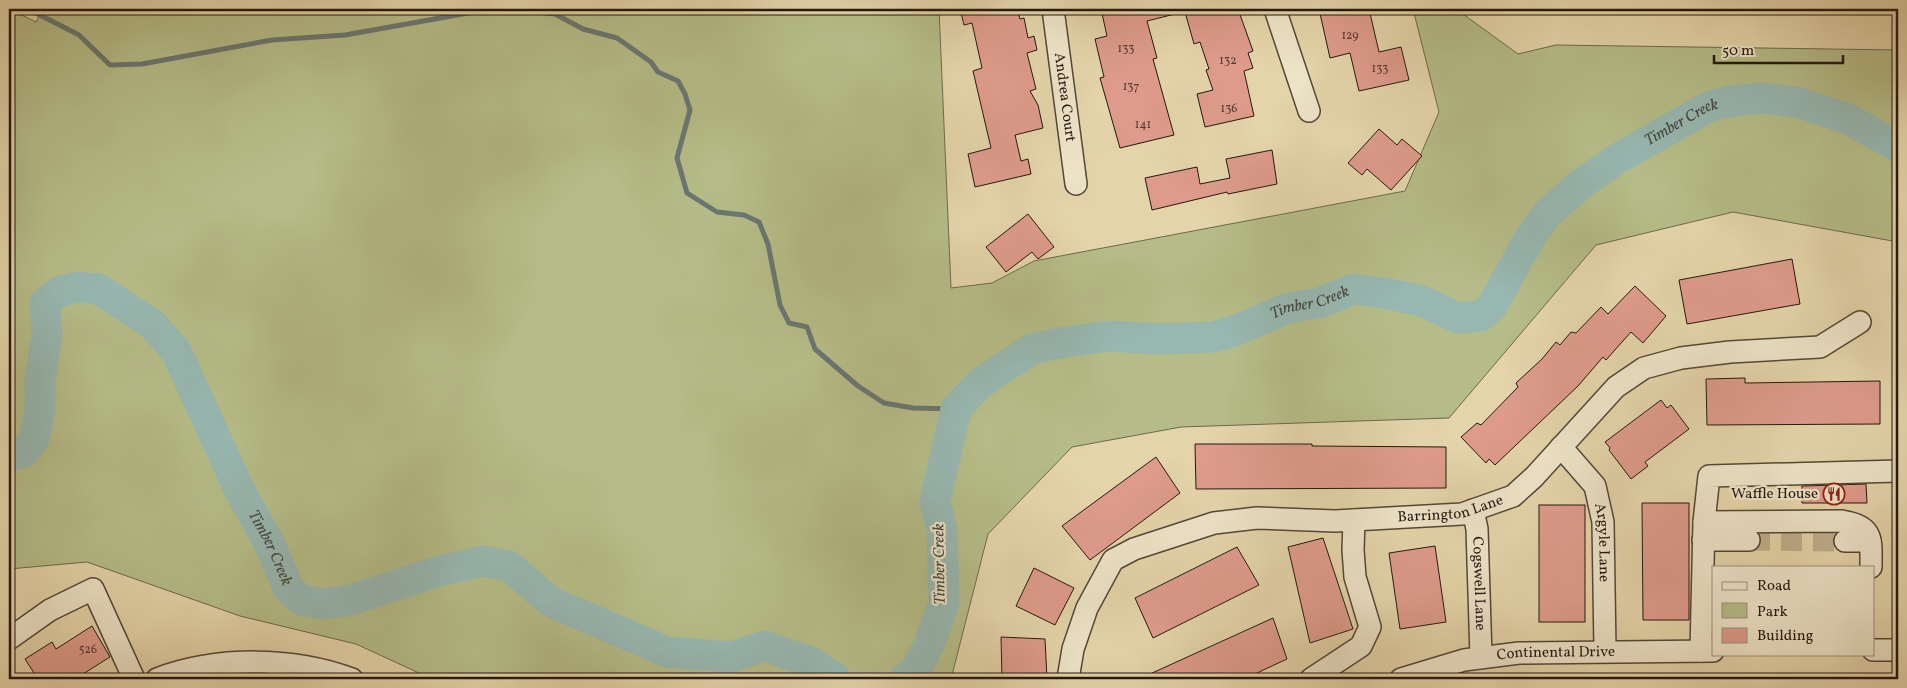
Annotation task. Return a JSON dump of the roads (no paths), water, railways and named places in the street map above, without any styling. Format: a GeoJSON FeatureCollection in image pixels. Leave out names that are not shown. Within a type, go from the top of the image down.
{"type":"FeatureCollection","features":[{"type":"Feature","properties":{"kind":"street","name":"Andrea Court"},"geometry":{"type":"LineString","coordinates":[[1053,9],[1076,184]]}},
{"type":"Feature","properties":{"kind":"street"},"geometry":{"type":"LineString","coordinates":[[1275,9],[1309,111]]}},
{"type":"Feature","properties":{"kind":"street","name":"Barrington Lane"},"geometry":{"type":"LineString","coordinates":[[1068,679],[1073,650],[1086,608],[1113,560],[1134,549],[1214,523],[1257,518],[1354,520],[1462,514],[1513,496],[1534,477],[1616,387],[1644,368],[1681,358],[1730,352],[1820,347],[1860,322]]}},
{"type":"Feature","properties":{"kind":"street","name":"Argyle Lane"},"geometry":{"type":"LineString","coordinates":[[1561,447],[1595,486],[1603,522],[1606,651]]}},
{"type":"Feature","properties":{"kind":"street"},"geometry":{"type":"LineString","coordinates":[[1707,651],[1708,584],[1703,531],[1709,476],[1898,472]]}},
{"type":"Feature","properties":{"kind":"street","name":"Cogswell Lane"},"geometry":{"type":"LineString","coordinates":[[1473,510],[1477,529],[1481,657]]}},
{"type":"Feature","properties":{"kind":"street"},"geometry":{"type":"LineString","coordinates":[[1311,679],[1361,646],[1370,627],[1355,577],[1353,550],[1354,520]]}},
{"type":"Feature","properties":{"kind":"street"},"geometry":{"type":"LineString","coordinates":[[1703,531],[1842,521],[1856,523],[1866,529],[1870,541],[1871,566]]}},
{"type":"Feature","properties":{"kind":"street"},"geometry":{"type":"LineString","coordinates":[[1703,531],[1749,540]]}},
{"type":"Feature","properties":{"kind":"street"},"geometry":{"type":"LineString","coordinates":[[1845,541],[1870,541]]}},
{"type":"Feature","properties":{"kind":"street"},"geometry":{"type":"LineString","coordinates":[[9,639],[50,610],[93,590],[134,679]]}},
{"type":"Feature","properties":{"kind":"street"},"geometry":{"type":"LineString","coordinates":[[1874,650],[1898,650]]}},
{"type":"Feature","properties":{"kind":"street","name":"Continental Drive"},"geometry":{"type":"LineString","coordinates":[[1401,679],[1438,667],[1481,657],[1539,652],[1707,651]]}},
{"type":"Feature","properties":{"kind":"street"},"geometry":{"type":"LineString","coordinates":[[157,679],[213,666],[266,663],[309,668],[352,679]]}},
{"type":"Feature","properties":{"kind":"waterway"},"geometry":{"type":"LineString","coordinates":[[31,9],[79,35],[110,65],[142,64],[272,40],[345,35],[474,12],[507,9],[555,14],[583,29],[617,38],[651,62],[658,72],[678,81],[690,110],[677,158],[687,193],[717,212],[744,215],[759,222],[768,244],[780,305],[789,323],[807,327],[815,349],[858,386],[884,403],[913,408],[956,409]]}},
{"type":"Feature","properties":{"kind":"waterway","name":"Timber Creek"},"geometry":{"type":"LineString","coordinates":[[904,679],[914,672],[929,645],[944,603],[942,530],[935,501],[956,409],[979,384],[1032,349],[1110,336],[1156,339],[1213,337],[1234,331],[1288,308],[1319,303],[1354,289],[1422,301],[1458,318],[1481,316],[1492,306],[1532,234],[1549,212],[1581,184],[1617,159],[1708,107],[1731,101],[1764,98],[1800,103],[1848,119],[1898,147]]}},
{"type":"Feature","properties":{"kind":"waterway","name":"Timber Creek"},"geometry":{"type":"LineString","coordinates":[[9,456],[22,453],[34,440],[40,409],[40,379],[47,335],[45,303],[58,292],[76,287],[98,289],[152,324],[176,351],[240,491],[269,543],[289,589],[301,600],[322,604],[347,601],[439,571],[483,561],[509,566],[551,602],[667,652],[731,657],[765,646],[810,662],[836,679]]}},
{"type":"Feature","properties":{"kind":"tunnel"},"geometry":{"type":"LineString","coordinates":[[1749,540],[1845,541]]}},
{"type":"Feature","properties":{"kind":"place","name":"Waffle House"},"geometry":{"type":"Point","coordinates":[1834,494]}}]}
